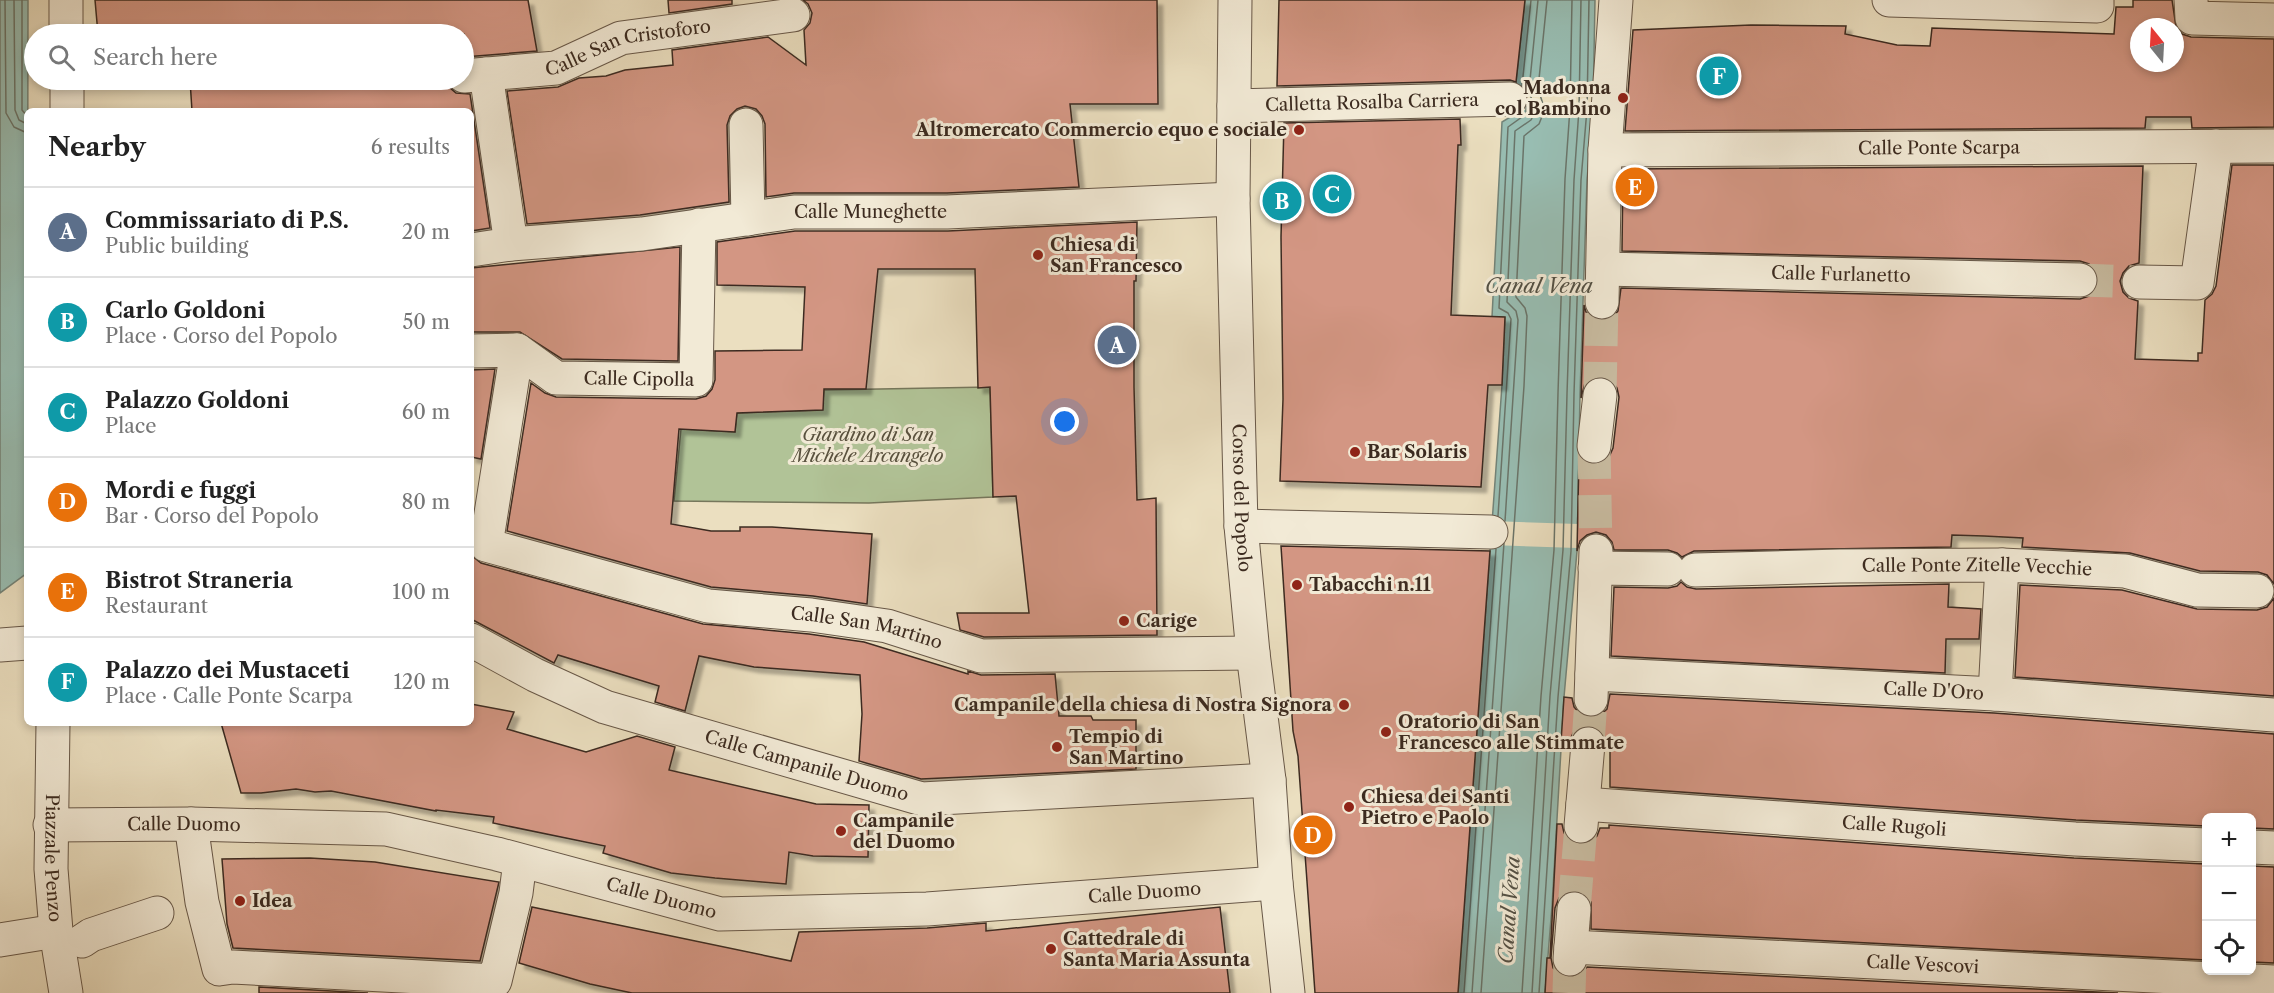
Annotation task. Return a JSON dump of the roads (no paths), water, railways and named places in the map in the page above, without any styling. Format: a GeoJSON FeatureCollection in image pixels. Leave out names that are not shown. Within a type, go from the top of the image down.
{"type":"FeatureCollection","features":[{"type":"Feature","properties":{"kind":"street"},"geometry":{"type":"LineString","coordinates":[[66,0],[66,24]]}},
{"type":"Feature","properties":{"kind":"street","name":"Corso del Popolo"},"geometry":{"type":"LineString","coordinates":[[1234,0],[1233,199],[1241,526],[1253,653],[1269,780],[1276,883],[1288,993]]}},
{"type":"Feature","properties":{"kind":"street"},"geometry":{"type":"LineString","coordinates":[[1602,302],[1605,150],[1616,0]]}},
{"type":"Feature","properties":{"kind":"street"},"geometry":{"type":"LineString","coordinates":[[1889,0],[2097,6],[2097,0]]}},
{"type":"Feature","properties":{"kind":"street"},"geometry":{"type":"LineString","coordinates":[[2191,0],[2192,18],[2274,20]]}},
{"type":"Feature","properties":{"kind":"street","name":"Calle San Cristoforo"},"geometry":{"type":"LineString","coordinates":[[475,75],[556,68],[621,38],[793,15]]}},
{"type":"Feature","properties":{"kind":"street"},"geometry":{"type":"LineString","coordinates":[[475,75],[511,244]]}},
{"type":"Feature","properties":{"kind":"street"},"geometry":{"type":"LineString","coordinates":[[66,90],[67,108]]}},
{"type":"Feature","properties":{"kind":"street","name":"Calletta Rosalba Carriera"},"geometry":{"type":"LineString","coordinates":[[1234,106],[1510,99]]}},
{"type":"Feature","properties":{"kind":"street"},"geometry":{"type":"LineString","coordinates":[[746,125],[748,219]]}},
{"type":"Feature","properties":{"kind":"street"},"geometry":{"type":"LineString","coordinates":[[2139,282],[2197,283],[2216,146]]}},
{"type":"Feature","properties":{"kind":"street","name":"Calle Ponte Scarpa"},"geometry":{"type":"LineString","coordinates":[[1605,150],[1645,152],[2274,146]]}},
{"type":"Feature","properties":{"kind":"street","name":"Calle Muneghette"},"geometry":{"type":"LineString","coordinates":[[474,250],[511,244],[642,234],[794,212],[947,212],[1233,199]]}},
{"type":"Feature","properties":{"kind":"street","name":"Calle Cipolla"},"geometry":{"type":"LineString","coordinates":[[518,350],[556,378],[696,380],[699,225]]}},
{"type":"Feature","properties":{"kind":"street","name":"Calle Furlanetto"},"geometry":{"type":"LineString","coordinates":[[1603,269],[2080,280]]}},
{"type":"Feature","properties":{"kind":"street"},"geometry":{"type":"LineString","coordinates":[[474,351],[518,350]]}},
{"type":"Feature","properties":{"kind":"street","name":"Calle San Martino"},"geometry":{"type":"LineString","coordinates":[[518,350],[478,544],[708,606],[811,615],[887,626],[981,656],[1253,653]]}},
{"type":"Feature","properties":{"kind":"street"},"geometry":{"type":"LineString","coordinates":[[1594,446],[1600,395]]}},
{"type":"Feature","properties":{"kind":"street"},"geometry":{"type":"LineString","coordinates":[[1241,526],[1491,532]]}},
{"type":"Feature","properties":{"kind":"street","name":"Calle Ponte Zitelle Vecchie"},"geometry":{"type":"LineString","coordinates":[[1592,686],[1595,560],[1681,570],[1840,566],[2002,566],[2125,571],[2197,590],[2257,591]]}},
{"type":"Feature","properties":{"kind":"street"},"geometry":{"type":"LineString","coordinates":[[1995,694],[2002,566]]}},
{"type":"Feature","properties":{"kind":"street","name":"Calle Campanile Duomo"},"geometry":{"type":"LineString","coordinates":[[474,642],[535,675],[605,707],[921,799],[1269,780]]}},
{"type":"Feature","properties":{"kind":"street"},"geometry":{"type":"LineString","coordinates":[[0,645],[24,643]]}},
{"type":"Feature","properties":{"kind":"street","name":"Calle D'Oro"},"geometry":{"type":"LineString","coordinates":[[1592,686],[1995,694],[2274,716]]}},
{"type":"Feature","properties":{"kind":"street","name":"Piazzale Penzo"},"geometry":{"type":"LineString","coordinates":[[53,726],[51,869],[76,936],[66,993]]}},
{"type":"Feature","properties":{"kind":"street","name":"Calle Rugoli"},"geometry":{"type":"LineString","coordinates":[[1588,744],[1582,815],[2202,845]]}},
{"type":"Feature","properties":{"kind":"street"},"geometry":{"type":"LineString","coordinates":[[191,824],[202,902],[222,981]]}},
{"type":"Feature","properties":{"kind":"street","name":"Calle Duomo"},"geometry":{"type":"LineString","coordinates":[[50,825],[191,824],[386,829],[520,861],[720,914],[927,909],[1276,883]]}},
{"type":"Feature","properties":{"kind":"street"},"geometry":{"type":"LineString","coordinates":[[2256,847],[2274,848]]}},
{"type":"Feature","properties":{"kind":"street"},"geometry":{"type":"LineString","coordinates":[[222,981],[233,967],[495,981],[516,893],[520,861]]}},
{"type":"Feature","properties":{"kind":"street","name":"Calle Vescovi"},"geometry":{"type":"LineString","coordinates":[[1574,909],[1571,953],[2274,982]]}},
{"type":"Feature","properties":{"kind":"street"},"geometry":{"type":"LineString","coordinates":[[0,940],[76,936],[157,913]]}},
{"type":"Feature","properties":{"kind":"water"},"geometry":{"type":"Polygon","coordinates":[[[0,0],[28,0],[28,24],[24,24],[24,90],[28,90],[28,108],[24,108],[24,575],[0,593],[0,0]]]}},
{"type":"Feature","properties":{"kind":"water","name":"Canal Vena"},"geometry":{"type":"Polygon","coordinates":[[[1525,0],[1595,0],[1593,110],[1587,180],[1580,394],[1577,551],[1564,697],[1545,993],[1458,993],[1502,385],[1505,318],[1492,317],[1502,122],[1522,110],[1515,92],[1525,0]]]}},
{"type":"Feature","properties":{"kind":"tunnel"},"geometry":{"type":"LineString","coordinates":[[2080,280],[2139,282]]}},
{"type":"Feature","properties":{"kind":"tunnel"},"geometry":{"type":"LineString","coordinates":[[1600,395],[1602,302]]}},
{"type":"Feature","properties":{"kind":"tunnel"},"geometry":{"type":"LineString","coordinates":[[1594,446],[1596,551]]}},
{"type":"Feature","properties":{"kind":"tunnel"},"geometry":{"type":"LineString","coordinates":[[1588,744],[1591,699]]}},
{"type":"Feature","properties":{"kind":"tunnel"},"geometry":{"type":"LineString","coordinates":[[1574,909],[1581,826]]}},
{"type":"Feature","properties":{"kind":"tunnel"},"geometry":{"type":"LineString","coordinates":[[1569,993],[1570,959]]}},
{"type":"Feature","properties":{"kind":"place","name":"Palazzo dei Mustaceti"},"geometry":{"type":"Point","coordinates":[1719,76]}},
{"type":"Feature","properties":{"kind":"place","name":"Madonna col Bambino"},"geometry":{"type":"Point","coordinates":[1623,98]}},
{"type":"Feature","properties":{"kind":"place","name":"Altromercato Commercio equo e sociale"},"geometry":{"type":"Point","coordinates":[1299,130]}},
{"type":"Feature","properties":{"kind":"place","name":"Bistrot Straneria"},"geometry":{"type":"Point","coordinates":[1635,187]}},
{"type":"Feature","properties":{"kind":"place","name":"Palazzo Goldoni"},"geometry":{"type":"Point","coordinates":[1332,194]}},
{"type":"Feature","properties":{"kind":"place","name":"Carlo Goldoni"},"geometry":{"type":"Point","coordinates":[1282,201]}},
{"type":"Feature","properties":{"kind":"place","name":"Chiesa di San Francesco"},"geometry":{"type":"Point","coordinates":[1038,255]}},
{"type":"Feature","properties":{"kind":"place","name":"Commissariato di P.S."},"geometry":{"type":"Point","coordinates":[1117,345]}},
{"type":"Feature","properties":{"kind":"place","name":"Bar Solaris"},"geometry":{"type":"Point","coordinates":[1355,452]}},
{"type":"Feature","properties":{"kind":"place","name":"Tabacchi n.11"},"geometry":{"type":"Point","coordinates":[1297,585]}},
{"type":"Feature","properties":{"kind":"place","name":"Carige"},"geometry":{"type":"Point","coordinates":[1124,621]}},
{"type":"Feature","properties":{"kind":"place","name":"Campanile della chiesa di Nostra Signora"},"geometry":{"type":"Point","coordinates":[1344,705]}},
{"type":"Feature","properties":{"kind":"place","name":"Oratorio di San Francesco alle Stimmate"},"geometry":{"type":"Point","coordinates":[1386,732]}},
{"type":"Feature","properties":{"kind":"place","name":"Tempio di San Martino"},"geometry":{"type":"Point","coordinates":[1057,747]}},
{"type":"Feature","properties":{"kind":"place","name":"Chiesa dei Santi Pietro e Paolo"},"geometry":{"type":"Point","coordinates":[1349,807]}},
{"type":"Feature","properties":{"kind":"place","name":"Campanile del Duomo"},"geometry":{"type":"Point","coordinates":[841,831]}},
{"type":"Feature","properties":{"kind":"place","name":"Mordi e fuggi"},"geometry":{"type":"Point","coordinates":[1313,835]}},
{"type":"Feature","properties":{"kind":"place","name":"Idea"},"geometry":{"type":"Point","coordinates":[240,901]}},
{"type":"Feature","properties":{"kind":"place","name":"Cattedrale di Santa Maria Assunta"},"geometry":{"type":"Point","coordinates":[1051,949]}},
{"type":"Feature","properties":{"kind":"park label","name":"Giardino di San Michele Arcangelo"},"geometry":{"type":"Point","coordinates":[868,445]}}]}
